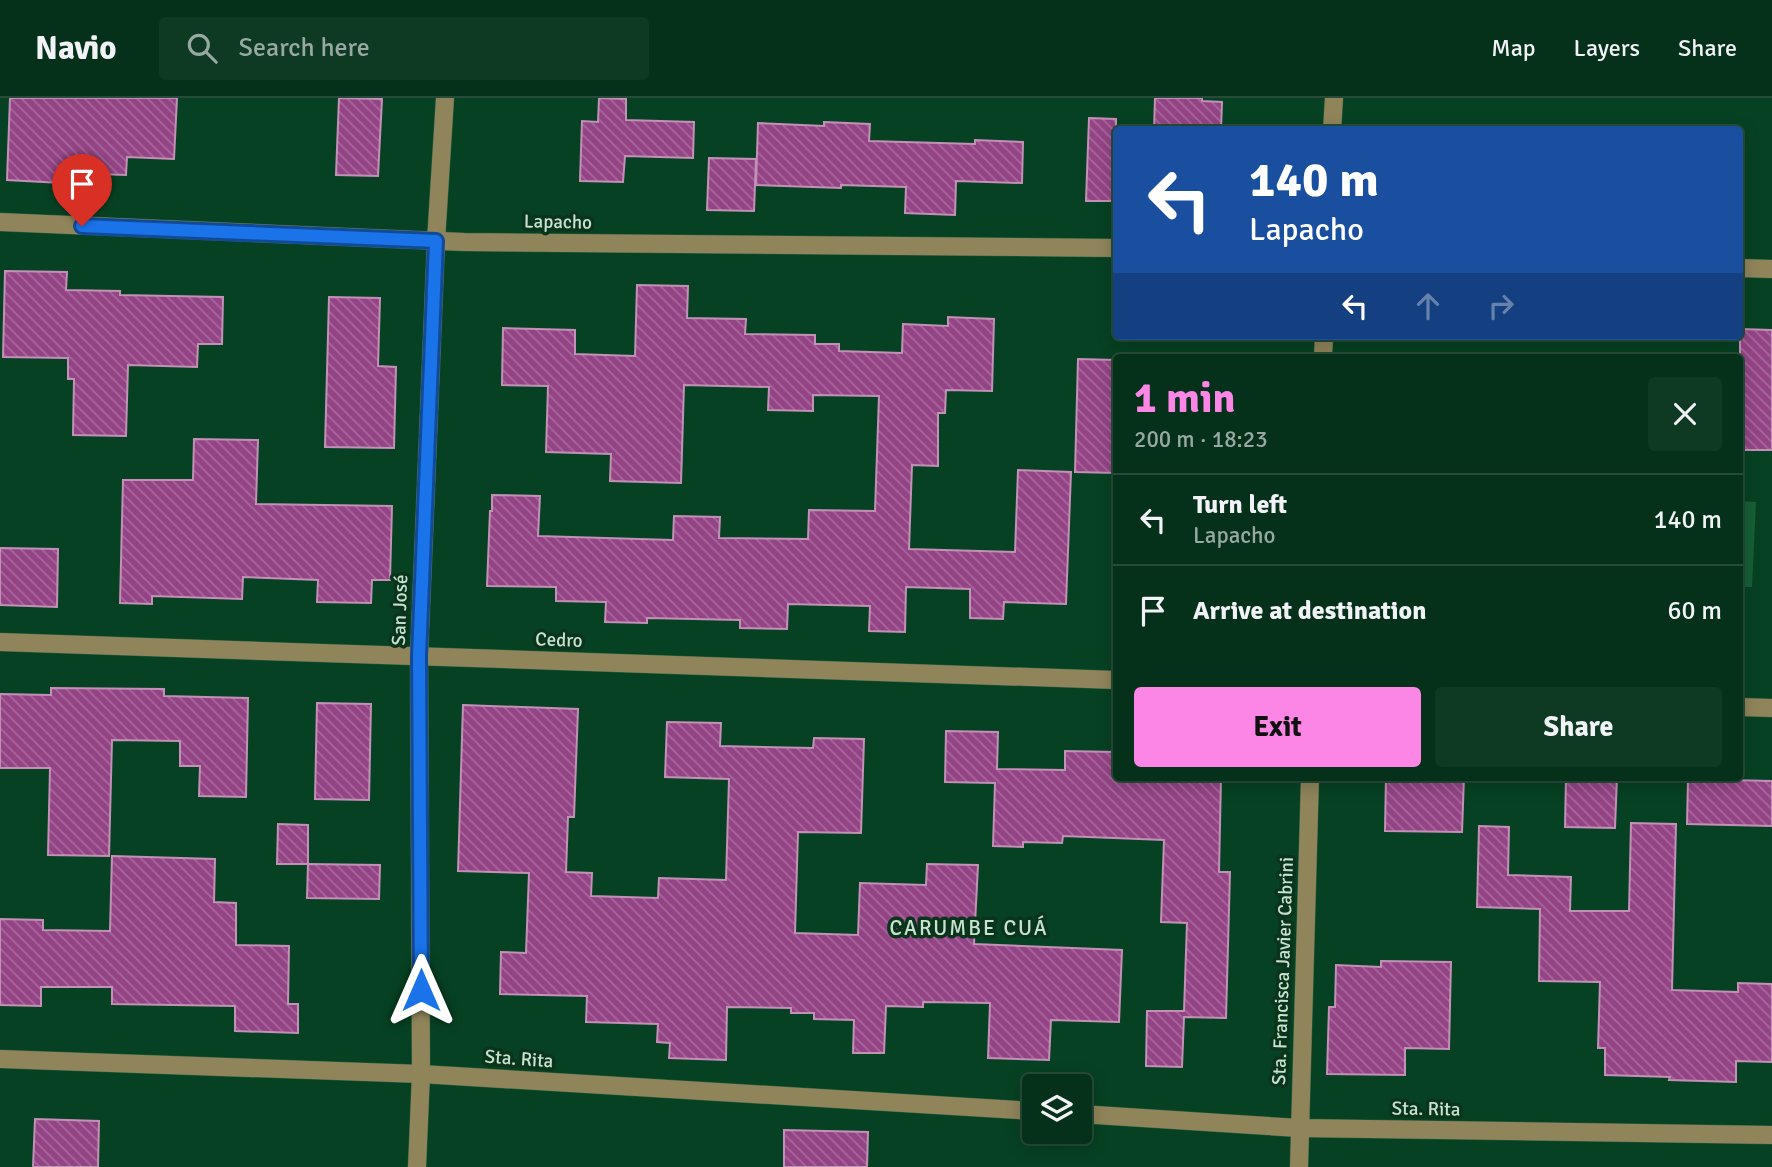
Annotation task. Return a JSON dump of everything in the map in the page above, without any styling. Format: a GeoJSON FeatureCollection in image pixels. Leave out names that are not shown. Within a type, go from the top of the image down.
{"type":"FeatureCollection","features":[{"type":"Feature","properties":{"kind":"street","name":"San José"},"geometry":{"type":"LineString","coordinates":[[417,1167],[421,1074],[419,656],[436,241],[445,98]]}},
{"type":"Feature","properties":{"kind":"street"},"geometry":{"type":"LineString","coordinates":[[1332,126],[1334,98]]}},
{"type":"Feature","properties":{"kind":"street","name":"Lapacho"},"geometry":{"type":"LineString","coordinates":[[0,222],[436,241],[1113,248]]}},
{"type":"Feature","properties":{"kind":"street"},"geometry":{"type":"LineString","coordinates":[[1743,268],[1772,269]]}},
{"type":"Feature","properties":{"kind":"street","name":"Cedro"},"geometry":{"type":"LineString","coordinates":[[0,642],[1113,680]]}},
{"type":"Feature","properties":{"kind":"street"},"geometry":{"type":"LineString","coordinates":[[1743,707],[1772,708]]}},
{"type":"Feature","properties":{"kind":"street","name":"Sta. Francisca Javier Cabrini"},"geometry":{"type":"LineString","coordinates":[[1298,1167],[1310,781]]}},
{"type":"Feature","properties":{"kind":"street","name":"Sta. Rita"},"geometry":{"type":"LineString","coordinates":[[0,1059],[421,1074],[1022,1110]]}},
{"type":"Feature","properties":{"kind":"street","name":"Sta. Rita"},"geometry":{"type":"LineString","coordinates":[[1092,1115],[1299,1128],[1772,1135]]}},
{"type":"Feature","properties":{"kind":"green space"},"geometry":{"type":"Polygon","coordinates":[[[1743,501],[1756,502],[1752,587],[1743,587],[1743,501]]]}},
{"type":"Feature","properties":{"kind":"building"},"geometry":{"type":"Polygon","coordinates":[[[10,98],[177,98],[174,159],[127,157],[126,175],[98,174],[98,185],[7,180],[10,98]]]}},
{"type":"Feature","properties":{"kind":"building"},"geometry":{"type":"Polygon","coordinates":[[[339,98],[382,99],[378,176],[336,175],[339,98]]]}},
{"type":"Feature","properties":{"kind":"building"},"geometry":{"type":"Polygon","coordinates":[[[599,98],[626,99],[626,120],[694,122],[693,158],[625,156],[623,182],[580,181],[582,121],[598,122],[599,98]]]}},
{"type":"Feature","properties":{"kind":"building"},"geometry":{"type":"Polygon","coordinates":[[[1155,98],[1202,98],[1202,101],[1222,102],[1221,126],[1154,126],[1155,98]]]}},
{"type":"Feature","properties":{"kind":"building"},"geometry":{"type":"Polygon","coordinates":[[[1089,118],[1116,119],[1116,126],[1113,126],[1113,201],[1086,201],[1089,118]]]}},
{"type":"Feature","properties":{"kind":"building"},"geometry":{"type":"Polygon","coordinates":[[[824,122],[870,124],[869,141],[975,144],[975,140],[1023,142],[1022,183],[956,181],[955,215],[905,213],[906,187],[756,185],[758,123],[824,126],[824,122]]]}},
{"type":"Feature","properties":{"kind":"building"},"geometry":{"type":"Polygon","coordinates":[[[709,158],[756,159],[754,211],[707,210],[709,158]]]}},
{"type":"Feature","properties":{"kind":"building"},"geometry":{"type":"Polygon","coordinates":[[[5,271],[67,272],[66,290],[120,291],[120,295],[223,297],[222,344],[198,344],[197,367],[128,365],[126,436],[73,435],[74,379],[68,379],[68,358],[3,357],[5,271]]]}},
{"type":"Feature","properties":{"kind":"building"},"geometry":{"type":"Polygon","coordinates":[[[637,285],[688,286],[687,318],[746,319],[745,334],[815,335],[815,344],[839,344],[839,351],[902,353],[903,324],[948,326],[948,317],[994,319],[992,391],[946,390],[945,413],[938,413],[938,466],[912,465],[909,549],[1015,552],[1018,470],[1071,472],[1066,604],[1004,602],[1003,619],[970,618],[970,589],[906,587],[905,632],[869,631],[870,606],[788,604],[787,629],[740,628],[740,620],[647,618],[647,623],[605,622],[606,602],[556,601],[556,587],[487,586],[492,495],[540,496],[538,536],[673,540],[674,516],[720,517],[719,538],[808,539],[809,510],[875,511],[879,396],[813,395],[813,411],[768,410],[769,387],[684,385],[681,483],[610,481],[611,454],[546,452],[548,386],[502,385],[503,328],[575,330],[575,354],[635,356],[637,285]]]}},
{"type":"Feature","properties":{"kind":"building"},"geometry":{"type":"Polygon","coordinates":[[[329,297],[380,298],[378,366],[396,367],[394,448],[325,447],[329,297]]]}},
{"type":"Feature","properties":{"kind":"building"},"geometry":{"type":"Polygon","coordinates":[[[1743,329],[1772,330],[1772,450],[1743,450],[1743,354],[1740,354],[1743,329]]]}},
{"type":"Feature","properties":{"kind":"building"},"geometry":{"type":"Polygon","coordinates":[[[1078,359],[1113,360],[1113,473],[1075,472],[1078,359]]]}},
{"type":"Feature","properties":{"kind":"building"},"geometry":{"type":"Polygon","coordinates":[[[194,439],[258,440],[256,504],[392,506],[390,580],[372,580],[371,603],[317,602],[318,580],[243,577],[242,599],[152,596],[152,604],[120,603],[123,480],[193,480],[194,439]]]}},
{"type":"Feature","properties":{"kind":"building"},"geometry":{"type":"Polygon","coordinates":[[[0,548],[58,549],[57,607],[0,605],[0,548]]]}},
{"type":"Feature","properties":{"kind":"building"},"geometry":{"type":"Polygon","coordinates":[[[51,688],[164,689],[164,696],[248,698],[246,797],[199,796],[200,766],[180,766],[180,741],[112,740],[109,856],[48,855],[50,768],[0,768],[0,694],[51,695],[51,688]]]}},
{"type":"Feature","properties":{"kind":"building"},"geometry":{"type":"Polygon","coordinates":[[[317,703],[371,704],[369,800],[315,799],[317,703]]]}},
{"type":"Feature","properties":{"kind":"building"},"geometry":{"type":"Polygon","coordinates":[[[463,705],[578,709],[574,817],[568,817],[566,872],[592,873],[591,896],[658,898],[659,878],[726,880],[729,779],[665,777],[667,722],[721,723],[720,746],[813,748],[814,738],[864,739],[861,833],[798,832],[795,933],[858,935],[860,883],[926,885],[927,864],[978,865],[974,944],[1122,950],[1119,1022],[1051,1020],[1049,1060],[988,1058],[990,1003],[923,1002],[923,1007],[886,1006],[884,1053],[853,1053],[854,1020],[814,1019],[814,1013],[791,1013],[791,1008],[727,1007],[726,1060],[669,1058],[670,1043],[657,1042],[658,1024],[586,1022],[587,996],[500,994],[501,952],[526,953],[529,873],[458,871],[463,705]]]}},
{"type":"Feature","properties":{"kind":"building"},"geometry":{"type":"Polygon","coordinates":[[[946,731],[998,732],[997,769],[1065,770],[1065,751],[1113,752],[1113,781],[1221,781],[1219,872],[1230,872],[1226,1018],[1184,1017],[1182,1067],[1146,1066],[1147,1011],[1184,1011],[1187,923],[1161,922],[1164,840],[1063,836],[1062,843],[1023,842],[1023,847],[993,846],[995,783],[945,782],[946,731]]]}},
{"type":"Feature","properties":{"kind":"building"},"geometry":{"type":"Polygon","coordinates":[[[1386,781],[1464,781],[1462,832],[1385,831],[1386,781]]]}},
{"type":"Feature","properties":{"kind":"building"},"geometry":{"type":"Polygon","coordinates":[[[1566,781],[1617,781],[1615,828],[1565,827],[1566,781]]]}},
{"type":"Feature","properties":{"kind":"building"},"geometry":{"type":"Polygon","coordinates":[[[1688,781],[1772,781],[1772,826],[1687,824],[1688,781]]]}},
{"type":"Feature","properties":{"kind":"building"},"geometry":{"type":"Polygon","coordinates":[[[1631,823],[1676,824],[1672,990],[1738,992],[1738,983],[1772,984],[1772,1062],[1736,1061],[1736,1082],[1605,1075],[1605,1048],[1598,1048],[1600,982],[1539,981],[1540,909],[1477,907],[1479,826],[1509,827],[1508,875],[1571,877],[1570,911],[1629,911],[1631,823]]]}},
{"type":"Feature","properties":{"kind":"building"},"geometry":{"type":"Polygon","coordinates":[[[278,824],[308,825],[308,864],[277,864],[278,824]]]}},
{"type":"Feature","properties":{"kind":"building"},"geometry":{"type":"Polygon","coordinates":[[[112,856],[215,859],[214,902],[236,903],[236,945],[289,946],[288,1004],[298,1004],[298,1033],[235,1031],[235,1006],[112,1004],[112,987],[41,987],[41,1006],[0,1005],[0,919],[43,920],[43,930],[110,931],[112,856]]]}},
{"type":"Feature","properties":{"kind":"building"},"geometry":{"type":"Polygon","coordinates":[[[308,864],[380,865],[379,899],[307,898],[308,864]]]}},
{"type":"Feature","properties":{"kind":"building"},"geometry":{"type":"Polygon","coordinates":[[[1381,961],[1451,962],[1449,1049],[1405,1048],[1405,1075],[1327,1074],[1329,1007],[1335,1007],[1336,965],[1381,967],[1381,961]]]}},
{"type":"Feature","properties":{"kind":"building"},"geometry":{"type":"Polygon","coordinates":[[[35,1119],[99,1121],[98,1167],[33,1167],[35,1119]]]}},
{"type":"Feature","properties":{"kind":"building"},"geometry":{"type":"Polygon","coordinates":[[[784,1130],[868,1132],[867,1167],[784,1167],[784,1130]]]}},
{"type":"Feature","properties":{"kind":"district","name":"CARUMBE CUÁ"},"geometry":{"type":"Point","coordinates":[969,928]}},
{"type":"Feature","properties":{"kind":"route"},"geometry":{"type":"LineString","coordinates":[[82,226],[436,241],[419,656],[421,990]]}}]}
